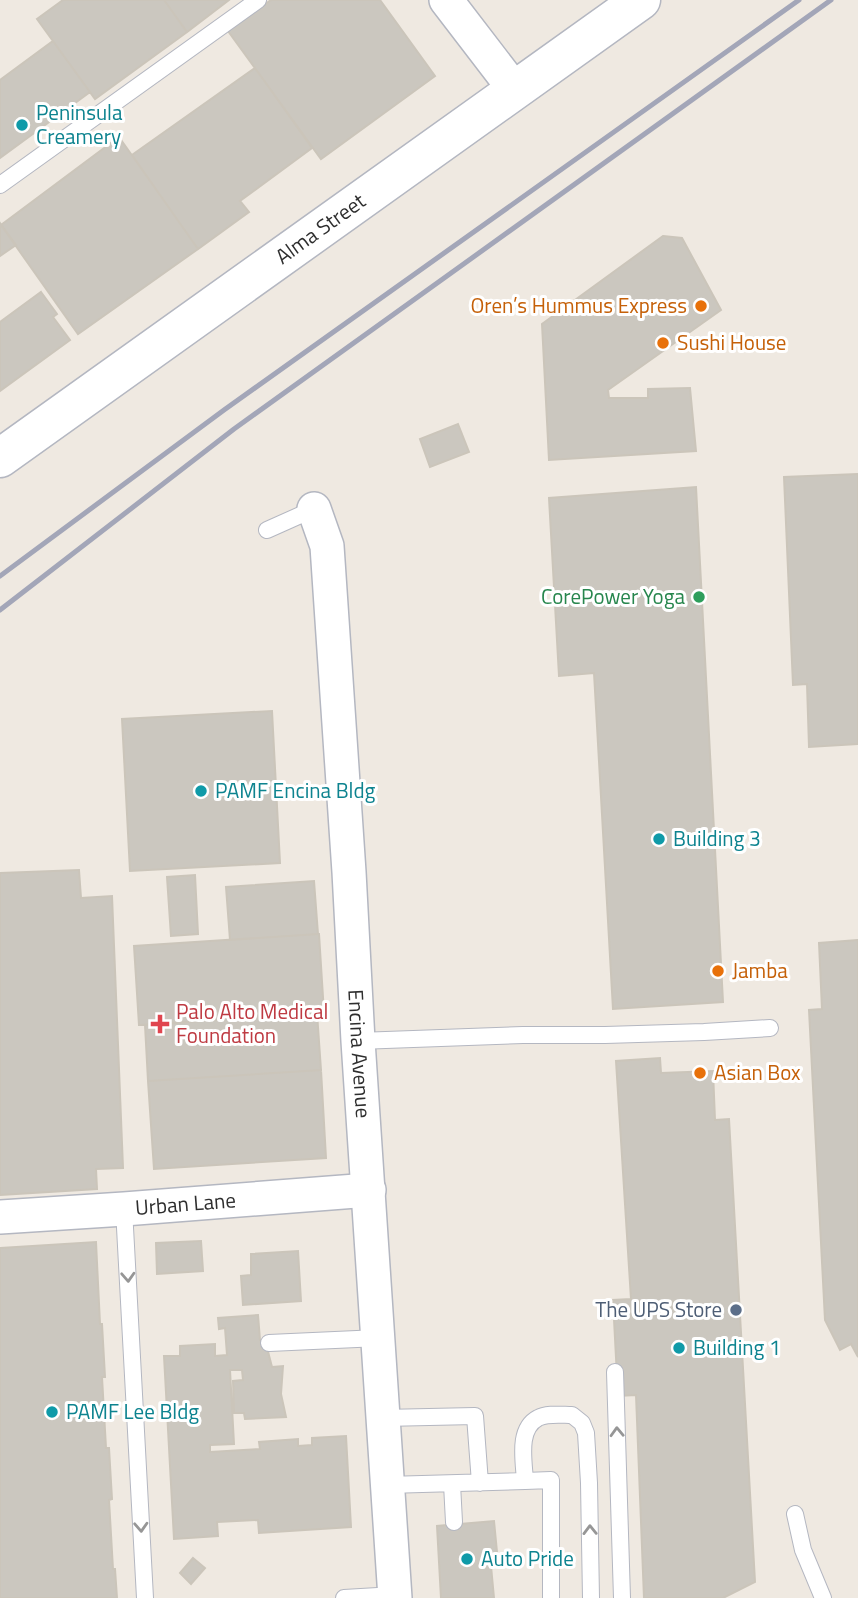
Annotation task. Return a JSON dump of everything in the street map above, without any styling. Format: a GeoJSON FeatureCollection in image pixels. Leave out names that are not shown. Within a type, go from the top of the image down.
{"type":"FeatureCollection","features":[{"type":"Feature","properties":{"kind":"main road","name":"Alma Street"},"geometry":{"type":"LineString","coordinates":[[0,458],[641,0]]}},
{"type":"Feature","properties":{"kind":"street"},"geometry":{"type":"LineString","coordinates":[[448,1],[515,90]]}},
{"type":"Feature","properties":{"kind":"street","name":"Encina Avenue"},"geometry":{"type":"LineString","coordinates":[[314,509],[327,546],[395,1597]]}},
{"type":"Feature","properties":{"kind":"street","name":"Urban Lane"},"geometry":{"type":"LineString","coordinates":[[0,1217],[369,1190]]}},
{"type":"Feature","properties":{"kind":"lane"},"geometry":{"type":"LineString","coordinates":[[0,185],[258,0]]}},
{"type":"Feature","properties":{"kind":"lane"},"geometry":{"type":"LineString","coordinates":[[267,530],[314,509]]}},
{"type":"Feature","properties":{"kind":"lane"},"geometry":{"type":"LineString","coordinates":[[358,1041],[770,1028]]}},
{"type":"Feature","properties":{"kind":"lane"},"geometry":{"type":"LineString","coordinates":[[124,1209],[145,1598]]}},
{"type":"Feature","properties":{"kind":"lane"},"geometry":{"type":"LineString","coordinates":[[269,1343],[379,1338]]}},
{"type":"Feature","properties":{"kind":"lane"},"geometry":{"type":"LineString","coordinates":[[615,1372],[622,1598]]}},
{"type":"Feature","properties":{"kind":"lane"},"geometry":{"type":"LineString","coordinates":[[525,1481],[523,1442],[528,1426],[540,1417],[572,1415],[582,1423],[586,1433],[589,1483],[591,1598]]}},
{"type":"Feature","properties":{"kind":"lane"},"geometry":{"type":"LineString","coordinates":[[383,1418],[475,1416],[480,1483]]}},
{"type":"Feature","properties":{"kind":"lane"},"geometry":{"type":"LineString","coordinates":[[387,1485],[551,1480],[551,1598]]}},
{"type":"Feature","properties":{"kind":"lane"},"geometry":{"type":"LineString","coordinates":[[452,1484],[454,1522]]}},
{"type":"Feature","properties":{"kind":"lane"},"geometry":{"type":"LineString","coordinates":[[795,1514],[803,1550],[823,1598]]}},
{"type":"Feature","properties":{"kind":"lane"},"geometry":{"type":"LineString","coordinates":[[344,1598],[395,1597]]}},
{"type":"Feature","properties":{"kind":"building"},"geometry":{"type":"Polygon","coordinates":[[[63,0],[164,0],[187,32],[95,99],[37,19],[63,0]]]}},
{"type":"Feature","properties":{"kind":"building"},"geometry":{"type":"Polygon","coordinates":[[[164,0],[229,0],[187,32],[164,0]]]}},
{"type":"Feature","properties":{"kind":"building"},"geometry":{"type":"Polygon","coordinates":[[[271,0],[380,0],[435,76],[321,159],[228,31],[271,0]]]}},
{"type":"Feature","properties":{"kind":"building","name":"Peninsula Creamery"},"geometry":{"type":"Polygon","coordinates":[[[53,41],[90,92],[0,158],[0,80],[53,41]]]}},
{"type":"Feature","properties":{"kind":"building"},"geometry":{"type":"Polygon","coordinates":[[[255,68],[312,148],[240,201],[249,212],[198,249],[132,155],[255,68]]]}},
{"type":"Feature","properties":{"kind":"building"},"geometry":{"type":"Polygon","coordinates":[[[119,137],[198,249],[78,334],[1,225],[119,137]]]}},
{"type":"Feature","properties":{"kind":"building"},"geometry":{"type":"Polygon","coordinates":[[[0,223],[16,245],[0,256],[0,223]]]}},
{"type":"Feature","properties":{"kind":"building"},"geometry":{"type":"Polygon","coordinates":[[[663,236],[682,238],[721,310],[608,390],[609,398],[648,398],[648,389],[690,388],[696,451],[549,460],[542,324],[663,236]]]}},
{"type":"Feature","properties":{"kind":"building"},"geometry":{"type":"Polygon","coordinates":[[[41,292],[57,314],[53,317],[70,340],[0,391],[0,322],[41,292]]]}},
{"type":"Feature","properties":{"kind":"building"},"geometry":{"type":"Polygon","coordinates":[[[458,424],[469,452],[430,467],[420,439],[458,424]]]}},
{"type":"Feature","properties":{"kind":"building"},"geometry":{"type":"Polygon","coordinates":[[[858,474],[858,744],[809,747],[807,684],[793,685],[784,477],[858,474]]]}},
{"type":"Feature","properties":{"kind":"building","name":"Building 3"},"geometry":{"type":"Polygon","coordinates":[[[696,487],[723,1002],[613,1009],[594,673],[559,676],[549,498],[696,487]]]}},
{"type":"Feature","properties":{"kind":"building","name":"PAMF Encina Bldg"},"geometry":{"type":"Polygon","coordinates":[[[272,711],[280,863],[130,871],[122,719],[272,711]]]}},
{"type":"Feature","properties":{"kind":"building"},"geometry":{"type":"Polygon","coordinates":[[[79,870],[81,898],[112,896],[123,1168],[96,1169],[97,1189],[0,1195],[0,873],[79,870]]]}},
{"type":"Feature","properties":{"kind":"building"},"geometry":{"type":"Polygon","coordinates":[[[195,875],[198,934],[171,936],[167,877],[195,875]]]}},
{"type":"Feature","properties":{"kind":"building"},"geometry":{"type":"Polygon","coordinates":[[[314,881],[318,934],[230,940],[226,887],[314,881]]]}},
{"type":"Feature","properties":{"kind":"building"},"geometry":{"type":"Polygon","coordinates":[[[319,934],[324,1013],[139,1025],[134,946],[319,934]]]}},
{"type":"Feature","properties":{"kind":"building"},"geometry":{"type":"Polygon","coordinates":[[[858,940],[858,1357],[851,1344],[840,1350],[825,1320],[809,1010],[822,1009],[819,943],[858,940]]]}},
{"type":"Feature","properties":{"kind":"building"},"geometry":{"type":"Polygon","coordinates":[[[317,1013],[321,1070],[148,1081],[145,1025],[317,1013]]]}},
{"type":"Feature","properties":{"kind":"building","name":"Building 1"},"geometry":{"type":"Polygon","coordinates":[[[660,1058],[661,1073],[713,1071],[715,1120],[729,1119],[755,1582],[723,1598],[644,1598],[636,1395],[618,1396],[613,1300],[631,1299],[616,1061],[660,1058]]]}},
{"type":"Feature","properties":{"kind":"building"},"geometry":{"type":"Polygon","coordinates":[[[321,1070],[326,1158],[154,1169],[148,1081],[321,1070]]]}},
{"type":"Feature","properties":{"kind":"building"},"geometry":{"type":"Polygon","coordinates":[[[201,1241],[203,1271],[157,1274],[156,1243],[201,1241]]]}},
{"type":"Feature","properties":{"kind":"building","name":"PAMF Lee Bldg"},"geometry":{"type":"Polygon","coordinates":[[[96,1242],[105,1377],[102,1377],[106,1448],[109,1448],[112,1499],[109,1500],[113,1569],[117,1598],[0,1598],[0,1248],[96,1242]]]}},
{"type":"Feature","properties":{"kind":"building"},"geometry":{"type":"Polygon","coordinates":[[[298,1251],[301,1301],[243,1305],[241,1276],[251,1275],[251,1254],[298,1251]]]}},
{"type":"Feature","properties":{"kind":"building"},"geometry":{"type":"Polygon","coordinates":[[[258,1315],[260,1340],[265,1340],[272,1367],[283,1366],[281,1394],[286,1417],[245,1419],[244,1413],[234,1413],[233,1381],[243,1380],[242,1370],[230,1370],[234,1444],[210,1445],[210,1452],[260,1449],[259,1442],[298,1439],[298,1446],[312,1445],[312,1438],[346,1436],[351,1527],[259,1533],[258,1520],[217,1522],[218,1536],[174,1539],[164,1356],[180,1356],[180,1346],[215,1344],[215,1356],[227,1355],[225,1328],[219,1329],[218,1318],[258,1315]]]}},
{"type":"Feature","properties":{"kind":"building","name":"Auto Pride"},"geometry":{"type":"Polygon","coordinates":[[[494,1521],[497,1552],[491,1566],[494,1598],[441,1598],[437,1526],[494,1521]]]}},
{"type":"Feature","properties":{"kind":"building"},"geometry":{"type":"Polygon","coordinates":[[[193,1558],[205,1568],[191,1584],[180,1573],[193,1558]]]}},
{"type":"Feature","properties":{"kind":"railway"},"geometry":{"type":"LineString","coordinates":[[0,576],[224,410],[799,0]]}},
{"type":"Feature","properties":{"kind":"railway"},"geometry":{"type":"LineString","coordinates":[[0,610],[234,429],[831,0]]}},
{"type":"Feature","properties":{"kind":"place","name":"Peninsula Creamery"},"geometry":{"type":"Point","coordinates":[22,125]}},
{"type":"Feature","properties":{"kind":"place","name":"Oren’s Hummus Express"},"geometry":{"type":"Point","coordinates":[701,306]}},
{"type":"Feature","properties":{"kind":"place","name":"Sushi House"},"geometry":{"type":"Point","coordinates":[663,343]}},
{"type":"Feature","properties":{"kind":"place","name":"CorePower Yoga"},"geometry":{"type":"Point","coordinates":[699,597]}},
{"type":"Feature","properties":{"kind":"place","name":"PAMF Encina Bldg"},"geometry":{"type":"Point","coordinates":[201,791]}},
{"type":"Feature","properties":{"kind":"place","name":"Building 3"},"geometry":{"type":"Point","coordinates":[659,839]}},
{"type":"Feature","properties":{"kind":"place","name":"Jamba"},"geometry":{"type":"Point","coordinates":[718,971]}},
{"type":"Feature","properties":{"kind":"place","name":"Palo Alto Medical Foundation"},"geometry":{"type":"Point","coordinates":[160,1024]}},
{"type":"Feature","properties":{"kind":"place","name":"Asian Box"},"geometry":{"type":"Point","coordinates":[700,1073]}},
{"type":"Feature","properties":{"kind":"place","name":"The UPS Store"},"geometry":{"type":"Point","coordinates":[736,1310]}},
{"type":"Feature","properties":{"kind":"place","name":"Building 1"},"geometry":{"type":"Point","coordinates":[679,1348]}},
{"type":"Feature","properties":{"kind":"place","name":"PAMF Lee Bldg"},"geometry":{"type":"Point","coordinates":[52,1412]}},
{"type":"Feature","properties":{"kind":"place","name":"Auto Pride"},"geometry":{"type":"Point","coordinates":[467,1559]}}]}
